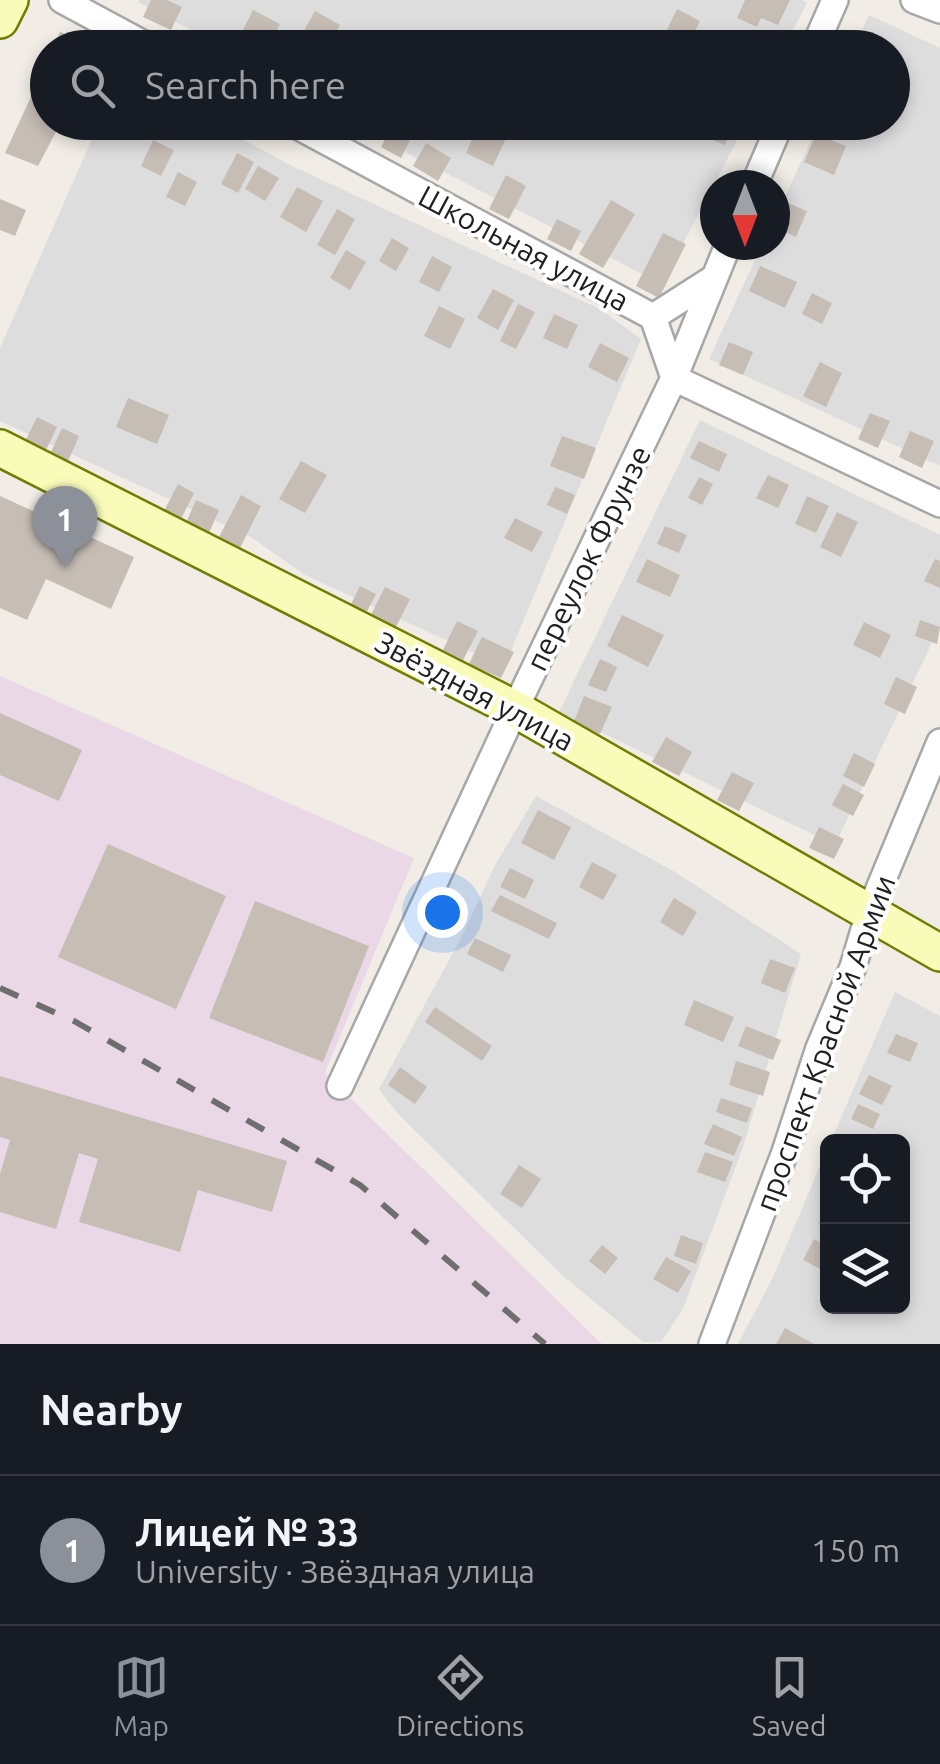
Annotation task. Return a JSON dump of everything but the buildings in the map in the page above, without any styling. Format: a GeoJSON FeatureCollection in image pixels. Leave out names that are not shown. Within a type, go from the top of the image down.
{"type":"FeatureCollection","features":[{"type":"Feature","properties":{"kind":"main road"},"geometry":{"type":"LineString","coordinates":[[0,20],[10,0]]}},
{"type":"Feature","properties":{"kind":"main road","name":"Звёздная улица"},"geometry":{"type":"LineString","coordinates":[[0,448],[515,709],[940,953]]}},
{"type":"Feature","properties":{"kind":"street"},"geometry":{"type":"LineString","coordinates":[[62,0],[118,30]]}},
{"type":"Feature","properties":{"kind":"street"},"geometry":{"type":"LineString","coordinates":[[822,30],[835,0]]}},
{"type":"Feature","properties":{"kind":"street"},"geometry":{"type":"LineString","coordinates":[[914,0],[940,10]]}},
{"type":"Feature","properties":{"kind":"street","name":"Школьная улица"},"geometry":{"type":"LineString","coordinates":[[324,140],[653,317],[674,378]]}},
{"type":"Feature","properties":{"kind":"street"},"geometry":{"type":"LineString","coordinates":[[761,170],[774,140]]}},
{"type":"Feature","properties":{"kind":"street","name":"переулок Фрунзе"},"geometry":{"type":"LineString","coordinates":[[340,1086],[674,378],[722,260]]}},
{"type":"Feature","properties":{"kind":"street"},"geometry":{"type":"LineString","coordinates":[[653,317],[714,278]]}},
{"type":"Feature","properties":{"kind":"street"},"geometry":{"type":"LineString","coordinates":[[674,378],[940,504]]}},
{"type":"Feature","properties":{"kind":"street","name":"проспект Красной Армии"},"geometry":{"type":"LineString","coordinates":[[712,1344],[870,913],[940,742]]}},
{"type":"Feature","properties":{"kind":"shaded area"},"geometry":{"type":"Polygon","coordinates":[[[138,2],[807,3],[793,30],[191,30],[138,2]]]}},
{"type":"Feature","properties":{"kind":"shaded area"},"geometry":{"type":"Polygon","coordinates":[[[869,15],[901,30],[862,30],[869,15]]]}},
{"type":"Feature","properties":{"kind":"shaded area"},"geometry":{"type":"Polygon","coordinates":[[[910,34],[940,48],[940,466],[709,359],[755,260],[790,260],[790,186],[811,140],[910,140],[910,34]]]}},
{"type":"Feature","properties":{"kind":"shaded area"},"geometry":{"type":"Polygon","coordinates":[[[92,140],[244,140],[600,309],[641,339],[504,667],[305,575],[251,537],[0,421],[0,348],[92,140]]]}},
{"type":"Feature","properties":{"kind":"shaded area"},"geometry":{"type":"Polygon","coordinates":[[[384,140],[737,140],[721,170],[700,170],[700,211],[662,284],[384,140]]]}},
{"type":"Feature","properties":{"kind":"shaded area"},"geometry":{"type":"Polygon","coordinates":[[[700,420],[940,535],[940,626],[835,845],[559,712],[700,420]]]}},
{"type":"Feature","properties":{"kind":"shaded area"},"geometry":{"type":"Polygon","coordinates":[[[0,676],[414,858],[325,1073],[602,1344],[0,1344],[0,676]]]}},
{"type":"Feature","properties":{"kind":"shaded area"},"geometry":{"type":"Polygon","coordinates":[[[536,796],[675,872],[801,954],[743,1147],[683,1309],[661,1342],[643,1342],[562,1275],[397,1113],[379,1089],[462,936],[494,867],[536,796]]]}},
{"type":"Feature","properties":{"kind":"shaded area"},"geometry":{"type":"Polygon","coordinates":[[[895,992],[940,1016],[940,1344],[738,1344],[774,1275],[820,1166],[820,1314],[910,1314],[910,1134],[834,1134],[895,992]]]}},
{"type":"Feature","properties":{"kind":"railway"},"geometry":{"type":"LineString","coordinates":[[0,988],[74,1021],[360,1185],[545,1344]]}},
{"type":"Feature","properties":{"kind":"place","name":"Лицей № 33"},"geometry":{"type":"Point","coordinates":[65,568]}}]}
